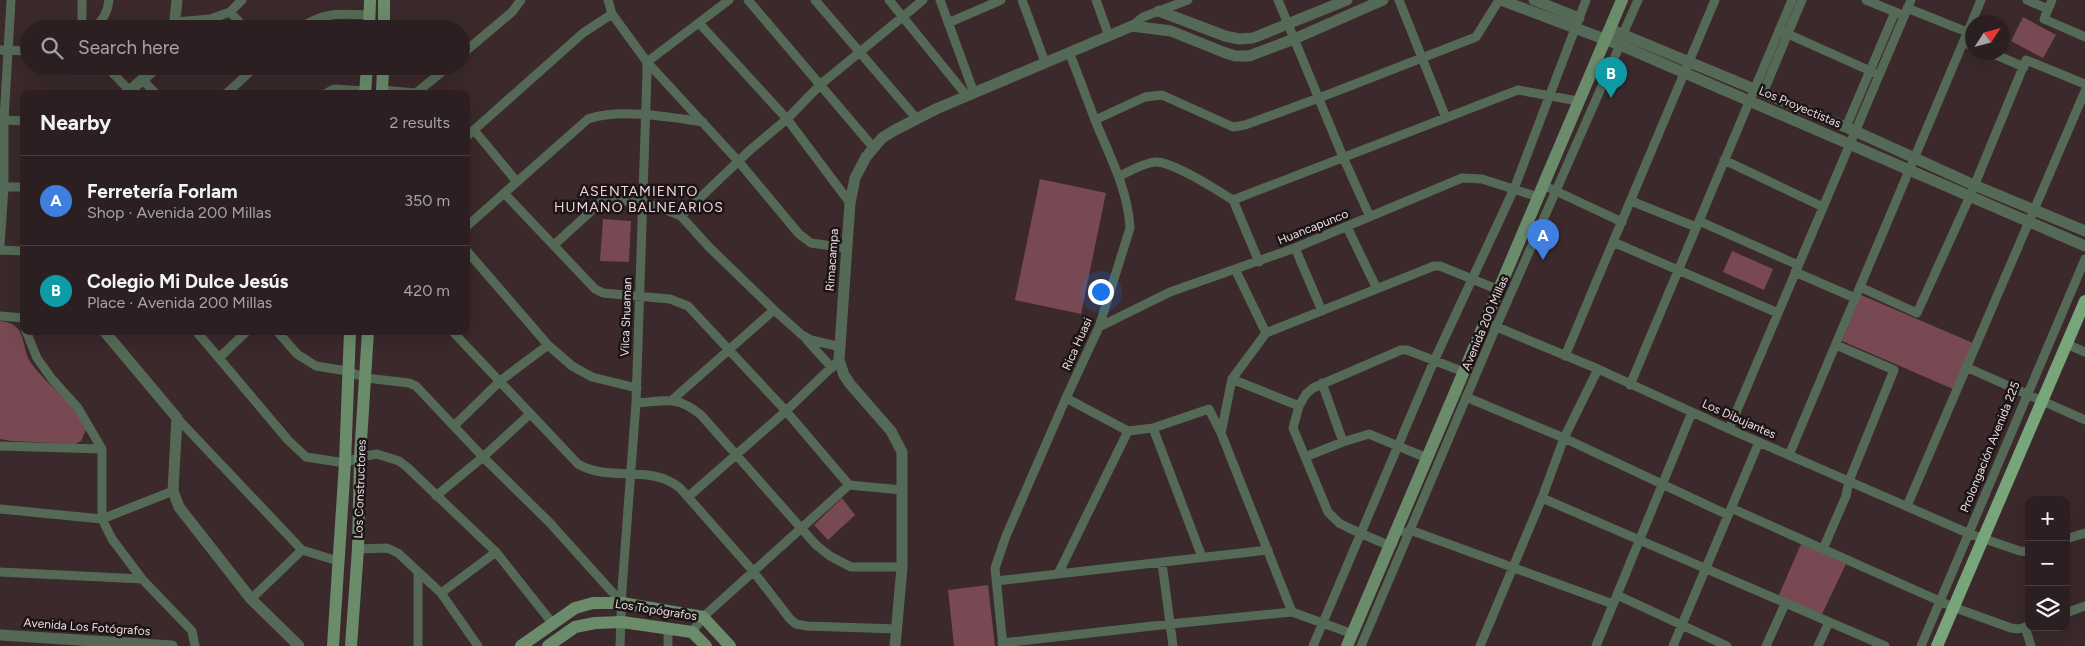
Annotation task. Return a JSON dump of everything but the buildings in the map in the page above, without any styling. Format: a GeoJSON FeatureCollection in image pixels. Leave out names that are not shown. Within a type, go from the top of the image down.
{"type":"FeatureCollection","features":[{"type":"Feature","properties":{"kind":"main road"},"geometry":{"type":"LineString","coordinates":[[369,20],[370,0]]}},
{"type":"Feature","properties":{"kind":"main road"},"geometry":{"type":"LineString","coordinates":[[384,0],[384,20]]}},
{"type":"Feature","properties":{"kind":"main road","name":"Avenida 200 Millas"},"geometry":{"type":"LineString","coordinates":[[1347,646],[1464,372],[1490,325],[1499,290],[1546,191],[1578,100],[1622,0]]}},
{"type":"Feature","properties":{"kind":"main road"},"geometry":{"type":"LineString","coordinates":[[365,90],[366,75]]}},
{"type":"Feature","properties":{"kind":"main road"},"geometry":{"type":"LineString","coordinates":[[382,90],[383,75]]}},
{"type":"Feature","properties":{"kind":"main road"},"geometry":{"type":"LineString","coordinates":[[1937,646],[2085,300]]}},
{"type":"Feature","properties":{"kind":"main road","name":"Los Constructores"},"geometry":{"type":"LineString","coordinates":[[333,646],[345,463],[350,335]]}},
{"type":"Feature","properties":{"kind":"main road","name":"Los Constructores"},"geometry":{"type":"LineString","coordinates":[[351,646],[358,549],[360,457],[368,335]]}},
{"type":"Feature","properties":{"kind":"main road","name":"Los Topógrafos"},"geometry":{"type":"LineString","coordinates":[[521,646],[575,608],[593,603],[622,603],[703,618],[730,646]]}},
{"type":"Feature","properties":{"kind":"main road","name":"Los Topógrafos"},"geometry":{"type":"LineString","coordinates":[[548,646],[575,627],[595,623],[622,622],[692,632],[706,646]]}},
{"type":"Feature","properties":{"kind":"street"},"geometry":{"type":"LineString","coordinates":[[11,0],[4,50],[4,187],[0,248],[20,250]]}},
{"type":"Feature","properties":{"kind":"street"},"geometry":{"type":"LineString","coordinates":[[82,0],[82,20]]}},
{"type":"Feature","properties":{"kind":"street"},"geometry":{"type":"LineString","coordinates":[[102,20],[108,8],[109,0]]}},
{"type":"Feature","properties":{"kind":"street"},"geometry":{"type":"LineString","coordinates":[[175,20],[177,0]]}},
{"type":"Feature","properties":{"kind":"street"},"geometry":{"type":"LineString","coordinates":[[204,20],[230,12],[242,0]]}},
{"type":"Feature","properties":{"kind":"street"},"geometry":{"type":"LineString","coordinates":[[470,47],[512,12],[521,0]]}},
{"type":"Feature","properties":{"kind":"street"},"geometry":{"type":"LineString","coordinates":[[608,0],[612,14],[647,62],[739,162],[805,239],[812,243],[846,248]]}},
{"type":"Feature","properties":{"kind":"street"},"geometry":{"type":"LineString","coordinates":[[647,62],[729,0]]}},
{"type":"Feature","properties":{"kind":"street"},"geometry":{"type":"LineString","coordinates":[[748,0],[873,147]]}},
{"type":"Feature","properties":{"kind":"street"},"geometry":{"type":"LineString","coordinates":[[815,0],[917,119]]}},
{"type":"Feature","properties":{"kind":"street"},"geometry":{"type":"LineString","coordinates":[[888,0],[970,94]]}},
{"type":"Feature","properties":{"kind":"street"},"geometry":{"type":"LineString","coordinates":[[681,216],[787,119],[821,84],[923,0]]}},
{"type":"Feature","properties":{"kind":"street"},"geometry":{"type":"LineString","coordinates":[[940,0],[970,94]]}},
{"type":"Feature","properties":{"kind":"street"},"geometry":{"type":"LineString","coordinates":[[948,22],[1000,0]]}},
{"type":"Feature","properties":{"kind":"street"},"geometry":{"type":"LineString","coordinates":[[1022,0],[1045,62]]}},
{"type":"Feature","properties":{"kind":"street"},"geometry":{"type":"LineString","coordinates":[[1096,0],[1110,36]]}},
{"type":"Feature","properties":{"kind":"street"},"geometry":{"type":"LineString","coordinates":[[1132,26],[1159,11],[1188,0]]}},
{"type":"Feature","properties":{"kind":"street"},"geometry":{"type":"LineString","coordinates":[[1278,0],[1343,158],[1370,217]]}},
{"type":"Feature","properties":{"kind":"street"},"geometry":{"type":"LineString","coordinates":[[1159,11],[1239,39],[1254,38],[1347,0]]}},
{"type":"Feature","properties":{"kind":"street"},"geometry":{"type":"LineString","coordinates":[[1132,26],[1171,31],[1236,56],[1249,56],[1294,39],[1383,0]]}},
{"type":"Feature","properties":{"kind":"street"},"geometry":{"type":"LineString","coordinates":[[1399,0],[1446,118]]}},
{"type":"Feature","properties":{"kind":"street"},"geometry":{"type":"LineString","coordinates":[[1095,120],[1145,97],[1162,95],[1233,127],[1245,125],[1476,37],[1500,0]]}},
{"type":"Feature","properties":{"kind":"street","name":"Los Proyectistas"},"geometry":{"type":"LineString","coordinates":[[1500,0],[1608,34],[1687,68],[1756,94],[1850,143],[2085,246]]}},
{"type":"Feature","properties":{"kind":"street"},"geometry":{"type":"LineString","coordinates":[[1534,0],[1577,23]]}},
{"type":"Feature","properties":{"kind":"street"},"geometry":{"type":"LineString","coordinates":[[1313,646],[1434,361],[1514,189],[1586,0]]}},
{"type":"Feature","properties":{"kind":"street"},"geometry":{"type":"LineString","coordinates":[[1361,646],[1466,397],[1490,325],[1546,191],[1622,40],[1638,0]]}},
{"type":"Feature","properties":{"kind":"street"},"geometry":{"type":"LineString","coordinates":[[1564,356],[1715,0]]}},
{"type":"Feature","properties":{"kind":"street"},"geometry":{"type":"LineString","coordinates":[[1784,32],[1792,0]]}},
{"type":"Feature","properties":{"kind":"street"},"geometry":{"type":"LineString","coordinates":[[1630,385],[1724,160],[1784,32],[1802,0]]}},
{"type":"Feature","properties":{"kind":"street"},"geometry":{"type":"LineString","coordinates":[[1866,0],[1895,12],[1907,8],[1965,31]]}},
{"type":"Feature","properties":{"kind":"street"},"geometry":{"type":"LineString","coordinates":[[1974,15],[1981,0]]}},
{"type":"Feature","properties":{"kind":"street"},"geometry":{"type":"LineString","coordinates":[[2027,0],[2048,9]]}},
{"type":"Feature","properties":{"kind":"street"},"geometry":{"type":"LineString","coordinates":[[2052,0],[2044,19],[2085,37]]}},
{"type":"Feature","properties":{"kind":"street"},"geometry":{"type":"LineString","coordinates":[[1850,129],[1879,75],[1907,8]]}},
{"type":"Feature","properties":{"kind":"street"},"geometry":{"type":"LineString","coordinates":[[230,12],[238,20]]}},
{"type":"Feature","properties":{"kind":"street"},"geometry":{"type":"LineString","coordinates":[[1729,429],[1850,143],[1850,129],[1869,71],[1895,12]]}},
{"type":"Feature","properties":{"kind":"street"},"geometry":{"type":"LineString","coordinates":[[312,20],[328,14],[369,15]]}},
{"type":"Feature","properties":{"kind":"street"},"geometry":{"type":"LineString","coordinates":[[470,134],[583,33],[612,14]]}},
{"type":"Feature","properties":{"kind":"street"},"geometry":{"type":"LineString","coordinates":[[699,23],[787,119],[850,203]]}},
{"type":"Feature","properties":{"kind":"street","name":"Rimacampa"},"geometry":{"type":"LineString","coordinates":[[835,364],[841,347],[850,203],[855,178],[873,147],[895,130],[970,94],[1132,26]]}},
{"type":"Feature","properties":{"kind":"street"},"geometry":{"type":"LineString","coordinates":[[1784,32],[1879,75]]}},
{"type":"Feature","properties":{"kind":"street"},"geometry":{"type":"LineString","coordinates":[[1789,455],[1965,37]]}},
{"type":"Feature","properties":{"kind":"street"},"geometry":{"type":"LineString","coordinates":[[4,50],[20,51]]}},
{"type":"Feature","properties":{"kind":"street","name":"Rica Huasi"},"geometry":{"type":"LineString","coordinates":[[1002,645],[995,568],[1006,536],[1099,327],[1130,228],[1129,212],[1119,176],[1069,52]]}},
{"type":"Feature","properties":{"kind":"street"},"geometry":{"type":"LineString","coordinates":[[2008,60],[2024,67]]}},
{"type":"Feature","properties":{"kind":"street"},"geometry":{"type":"LineString","coordinates":[[1860,287],[1917,313],[1970,196],[2026,60],[2085,84]]}},
{"type":"Feature","properties":{"kind":"street","name":"Vilca Shuaman"},"geometry":{"type":"LineString","coordinates":[[620,646],[637,388],[638,297],[647,62]]}},
{"type":"Feature","properties":{"kind":"street"},"geometry":{"type":"LineString","coordinates":[[113,75],[125,90]]}},
{"type":"Feature","properties":{"kind":"street"},"geometry":{"type":"LineString","coordinates":[[129,90],[147,75]]}},
{"type":"Feature","properties":{"kind":"street"},"geometry":{"type":"LineString","coordinates":[[230,90],[246,75]]}},
{"type":"Feature","properties":{"kind":"street"},"geometry":{"type":"LineString","coordinates":[[421,90],[438,75]]}},
{"type":"Feature","properties":{"kind":"street"},"geometry":{"type":"LineString","coordinates":[[142,79],[152,90]]}},
{"type":"Feature","properties":{"kind":"street"},"geometry":{"type":"LineString","coordinates":[[331,90],[334,88],[350,90]]}},
{"type":"Feature","properties":{"kind":"street"},"geometry":{"type":"LineString","coordinates":[[1233,200],[1518,90],[1578,100]]}},
{"type":"Feature","properties":{"kind":"street"},"geometry":{"type":"LineString","coordinates":[[1907,506],[2085,91]]}},
{"type":"Feature","properties":{"kind":"street"},"geometry":{"type":"LineString","coordinates":[[1756,94],[1850,129],[1974,185],[2085,231]]}},
{"type":"Feature","properties":{"kind":"street"},"geometry":{"type":"LineString","coordinates":[[470,224],[588,119],[597,115],[646,114],[703,122]]}},
{"type":"Feature","properties":{"kind":"street"},"geometry":{"type":"LineString","coordinates":[[4,120],[20,121]]}},
{"type":"Feature","properties":{"kind":"street"},"geometry":{"type":"LineString","coordinates":[[474,130],[517,182]]}},
{"type":"Feature","properties":{"kind":"street"},"geometry":{"type":"LineString","coordinates":[[1724,160],[1823,207]]}},
{"type":"Feature","properties":{"kind":"street"},"geometry":{"type":"LineString","coordinates":[[1119,176],[1155,162],[1174,168],[1204,182],[1233,200],[1259,262]]}},
{"type":"Feature","properties":{"kind":"street","name":"Huancapunco"},"geometry":{"type":"LineString","coordinates":[[1099,327],[1170,292],[1295,248],[1462,178],[1482,179],[1514,189],[1546,191],[1622,222]]}},
{"type":"Feature","properties":{"kind":"street"},"geometry":{"type":"LineString","coordinates":[[4,187],[20,187]]}},
{"type":"Feature","properties":{"kind":"street"},"geometry":{"type":"LineString","coordinates":[[505,194],[595,289],[638,297],[670,299],[688,306],[786,411],[849,485],[902,490]]}},
{"type":"Feature","properties":{"kind":"street"},"geometry":{"type":"LineString","coordinates":[[554,245],[601,202],[612,199],[657,206],[681,216],[709,247],[774,310],[835,364],[880,418],[899,443],[902,452],[902,567],[895,646]]}},
{"type":"Feature","properties":{"kind":"street"},"geometry":{"type":"LineString","coordinates":[[1630,201],[1697,224],[1856,298]]}},
{"type":"Feature","properties":{"kind":"street"},"geometry":{"type":"LineString","coordinates":[[1347,227],[1377,289]]}},
{"type":"Feature","properties":{"kind":"street"},"geometry":{"type":"LineString","coordinates":[[1613,242],[1778,313]]}},
{"type":"Feature","properties":{"kind":"street"},"geometry":{"type":"LineString","coordinates":[[1295,248],[1322,311]]}},
{"type":"Feature","properties":{"kind":"street"},"geometry":{"type":"LineString","coordinates":[[470,255],[548,345],[572,366],[592,378],[637,388]]}},
{"type":"Feature","properties":{"kind":"street","name":"Prolongación Avenida 225"},"geometry":{"type":"LineString","coordinates":[[1921,646],[2085,259]]}},
{"type":"Feature","properties":{"kind":"street"},"geometry":{"type":"LineString","coordinates":[[1221,433],[1232,379],[1266,333],[1440,266],[1499,290]]}},
{"type":"Feature","properties":{"kind":"street"},"geometry":{"type":"LineString","coordinates":[[1236,269],[1266,333]]}},
{"type":"Feature","properties":{"kind":"street"},"geometry":{"type":"LineString","coordinates":[[672,400],[774,310]]}},
{"type":"Feature","properties":{"kind":"street"},"geometry":{"type":"LineString","coordinates":[[0,316],[20,318]]}},
{"type":"Feature","properties":{"kind":"street","name":"Los Dibujantes"},"geometry":{"type":"LineString","coordinates":[[1490,325],[1598,369],[1729,429],[1970,534],[2025,552]]}},
{"type":"Feature","properties":{"kind":"street"},"geometry":{"type":"LineString","coordinates":[[28,335],[37,358],[78,408],[102,449],[102,519],[112,539],[142,579],[192,631],[195,646]]}},
{"type":"Feature","properties":{"kind":"street"},"geometry":{"type":"LineString","coordinates":[[107,335],[177,418],[302,550],[338,561]]}},
{"type":"Feature","properties":{"kind":"street"},"geometry":{"type":"LineString","coordinates":[[199,335],[288,440],[306,457],[345,463],[360,457],[378,454],[399,461],[496,552],[553,624]]}},
{"type":"Feature","properties":{"kind":"street"},"geometry":{"type":"LineString","coordinates":[[219,358],[243,335]]}},
{"type":"Feature","properties":{"kind":"street"},"geometry":{"type":"LineString","coordinates":[[280,335],[297,354],[310,364],[323,368],[348,371],[366,378],[401,381],[416,386],[550,523],[622,603]]}},
{"type":"Feature","properties":{"kind":"street"},"geometry":{"type":"LineString","coordinates":[[456,335],[578,464],[596,472],[659,476],[670,481],[688,496],[796,624],[897,629]]}},
{"type":"Feature","properties":{"kind":"street"},"geometry":{"type":"LineString","coordinates":[[802,335],[811,340],[841,347]]}},
{"type":"Feature","properties":{"kind":"street"},"geometry":{"type":"LineString","coordinates":[[2066,344],[2085,352]]}},
{"type":"Feature","properties":{"kind":"street"},"geometry":{"type":"LineString","coordinates":[[455,425],[500,381],[548,345]]}},
{"type":"Feature","properties":{"kind":"street"},"geometry":{"type":"LineString","coordinates":[[1823,549],[1846,496],[1849,481],[1894,370],[1836,345]]}},
{"type":"Feature","properties":{"kind":"street"},"geometry":{"type":"LineString","coordinates":[[1410,530],[1390,546],[1339,523],[1328,512],[1294,428],[1299,406],[1306,394],[1322,383],[1402,350],[1407,350],[1464,372]]}},
{"type":"Feature","properties":{"kind":"street"},"geometry":{"type":"LineString","coordinates":[[688,496],[786,411],[835,364]]}},
{"type":"Feature","properties":{"kind":"street"},"geometry":{"type":"LineString","coordinates":[[1966,367],[2085,420]]}},
{"type":"Feature","properties":{"kind":"street"},"geometry":{"type":"LineString","coordinates":[[1480,646],[1542,498],[1564,438],[1598,369]]}},
{"type":"Feature","properties":{"kind":"street"},"geometry":{"type":"LineString","coordinates":[[1232,379],[1299,406]]}},
{"type":"Feature","properties":{"kind":"street"},"geometry":{"type":"LineString","coordinates":[[1322,383],[1343,442]]}},
{"type":"Feature","properties":{"kind":"street"},"geometry":{"type":"LineString","coordinates":[[1466,397],[1564,438],[1662,485],[1823,549],[1953,607],[2011,628],[2025,627]]}},
{"type":"Feature","properties":{"kind":"street"},"geometry":{"type":"LineString","coordinates":[[1066,398],[1128,431],[1153,428],[1209,409],[1221,433],[1292,612]]}},
{"type":"Feature","properties":{"kind":"street"},"geometry":{"type":"LineString","coordinates":[[636,403],[672,400],[690,406],[701,415],[816,545],[830,556],[851,567],[902,567]]}},
{"type":"Feature","properties":{"kind":"street"},"geometry":{"type":"LineString","coordinates":[[1596,646],[1692,412]]}},
{"type":"Feature","properties":{"kind":"street"},"geometry":{"type":"LineString","coordinates":[[436,496],[484,457],[530,414]]}},
{"type":"Feature","properties":{"kind":"street"},"geometry":{"type":"LineString","coordinates":[[177,418],[173,491],[180,507],[251,599],[299,646]]}},
{"type":"Feature","properties":{"kind":"street"},"geometry":{"type":"LineString","coordinates":[[1153,428],[1202,557]]}},
{"type":"Feature","properties":{"kind":"street"},"geometry":{"type":"LineString","coordinates":[[1058,574],[1128,431]]}},
{"type":"Feature","properties":{"kind":"street"},"geometry":{"type":"LineString","coordinates":[[1305,457],[1369,434],[1427,458]]}},
{"type":"Feature","properties":{"kind":"street"},"geometry":{"type":"LineString","coordinates":[[1673,646],[1759,442]]}},
{"type":"Feature","properties":{"kind":"street"},"geometry":{"type":"LineString","coordinates":[[0,446],[102,449]]}},
{"type":"Feature","properties":{"kind":"street"},"geometry":{"type":"LineString","coordinates":[[692,632],[703,618],[753,571],[849,485]]}},
{"type":"Feature","properties":{"kind":"street"},"geometry":{"type":"LineString","coordinates":[[0,509],[102,519],[173,491]]}},
{"type":"Feature","properties":{"kind":"street"},"geometry":{"type":"LineString","coordinates":[[1542,498],[1884,646]]}},
{"type":"Feature","properties":{"kind":"street"},"geometry":{"type":"LineString","coordinates":[[1410,530],[1513,568],[1615,600],[1727,646]]}},
{"type":"Feature","properties":{"kind":"street"},"geometry":{"type":"LineString","coordinates":[[2070,538],[2085,533]]}},
{"type":"Feature","properties":{"kind":"street"},"geometry":{"type":"LineString","coordinates":[[358,549],[386,548],[398,553],[441,593],[478,646]]}},
{"type":"Feature","properties":{"kind":"street"},"geometry":{"type":"LineString","coordinates":[[251,599],[302,550]]}},
{"type":"Feature","properties":{"kind":"street"},"geometry":{"type":"LineString","coordinates":[[996,581],[1268,550]]}},
{"type":"Feature","properties":{"kind":"street"},"geometry":{"type":"LineString","coordinates":[[441,593],[496,552]]}},
{"type":"Feature","properties":{"kind":"street"},"geometry":{"type":"LineString","coordinates":[[1162,563],[1173,646]]}},
{"type":"Feature","properties":{"kind":"street"},"geometry":{"type":"LineString","coordinates":[[0,572],[142,579]]}},
{"type":"Feature","properties":{"kind":"street"},"geometry":{"type":"LineString","coordinates":[[418,572],[418,646]]}},
{"type":"Feature","properties":{"kind":"street"},"geometry":{"type":"LineString","coordinates":[[1766,646],[1785,604]]}},
{"type":"Feature","properties":{"kind":"street"},"geometry":{"type":"LineString","coordinates":[[2070,612],[2085,606]]}},
{"type":"Feature","properties":{"kind":"street"},"geometry":{"type":"LineString","coordinates":[[1002,645],[1170,624],[1292,612],[1353,634]]}},
{"type":"Feature","properties":{"kind":"street"},"geometry":{"type":"LineString","coordinates":[[1818,646],[1828,622]]}},
{"type":"Feature","properties":{"kind":"street"},"geometry":{"type":"LineString","coordinates":[[668,629],[668,646]]}},
{"type":"Feature","properties":{"kind":"street"},"geometry":{"type":"LineString","coordinates":[[2028,631],[2031,646]]}},
{"type":"Feature","properties":{"kind":"street","name":"Avenida Los Fotógrafos"},"geometry":{"type":"LineString","coordinates":[[0,635],[172,646]]}},
{"type":"Feature","properties":{"kind":"shaded area"},"geometry":{"type":"Polygon","coordinates":[[[2023,17],[2056,35],[2043,58],[2011,41],[2023,17]]]}},
{"type":"Feature","properties":{"kind":"shaded area"},"geometry":{"type":"Polygon","coordinates":[[[1040,179],[1106,193],[1081,314],[1015,300],[1040,179]]]}},
{"type":"Feature","properties":{"kind":"shaded area"},"geometry":{"type":"Polygon","coordinates":[[[603,219],[631,221],[629,262],[600,261],[603,219]]]}},
{"type":"Feature","properties":{"kind":"shaded area"},"geometry":{"type":"Polygon","coordinates":[[[1732,251],[1773,269],[1764,290],[1723,272],[1732,251]]]}},
{"type":"Feature","properties":{"kind":"shaded area"},"geometry":{"type":"Polygon","coordinates":[[[1861,295],[1973,343],[1953,389],[1842,341],[1861,295]]]}},
{"type":"Feature","properties":{"kind":"shaded area"},"geometry":{"type":"Polygon","coordinates":[[[0,321],[10,323],[20,332],[29,360],[76,412],[86,430],[81,441],[75,444],[0,439],[0,321]]]}},
{"type":"Feature","properties":{"kind":"shaded area"},"geometry":{"type":"Polygon","coordinates":[[[842,498],[855,515],[828,540],[814,525],[842,498]]]}},
{"type":"Feature","properties":{"kind":"shaded area"},"geometry":{"type":"Polygon","coordinates":[[[1801,544],[1846,564],[1822,614],[1778,597],[1801,544]]]}},
{"type":"Feature","properties":{"kind":"shaded area"},"geometry":{"type":"Polygon","coordinates":[[[988,585],[995,646],[954,646],[948,590],[988,585]]]}},
{"type":"Feature","properties":{"kind":"place","name":"Colegio Mi Dulce Jesús"},"geometry":{"type":"Point","coordinates":[1611,98]}},
{"type":"Feature","properties":{"kind":"place","name":"Ferretería Forlam"},"geometry":{"type":"Point","coordinates":[1543,260]}},
{"type":"Feature","properties":{"kind":"district","name":"ASENTAMIENTO HUMANO BALNEARIOS"},"geometry":{"type":"Point","coordinates":[639,200]}}]}
